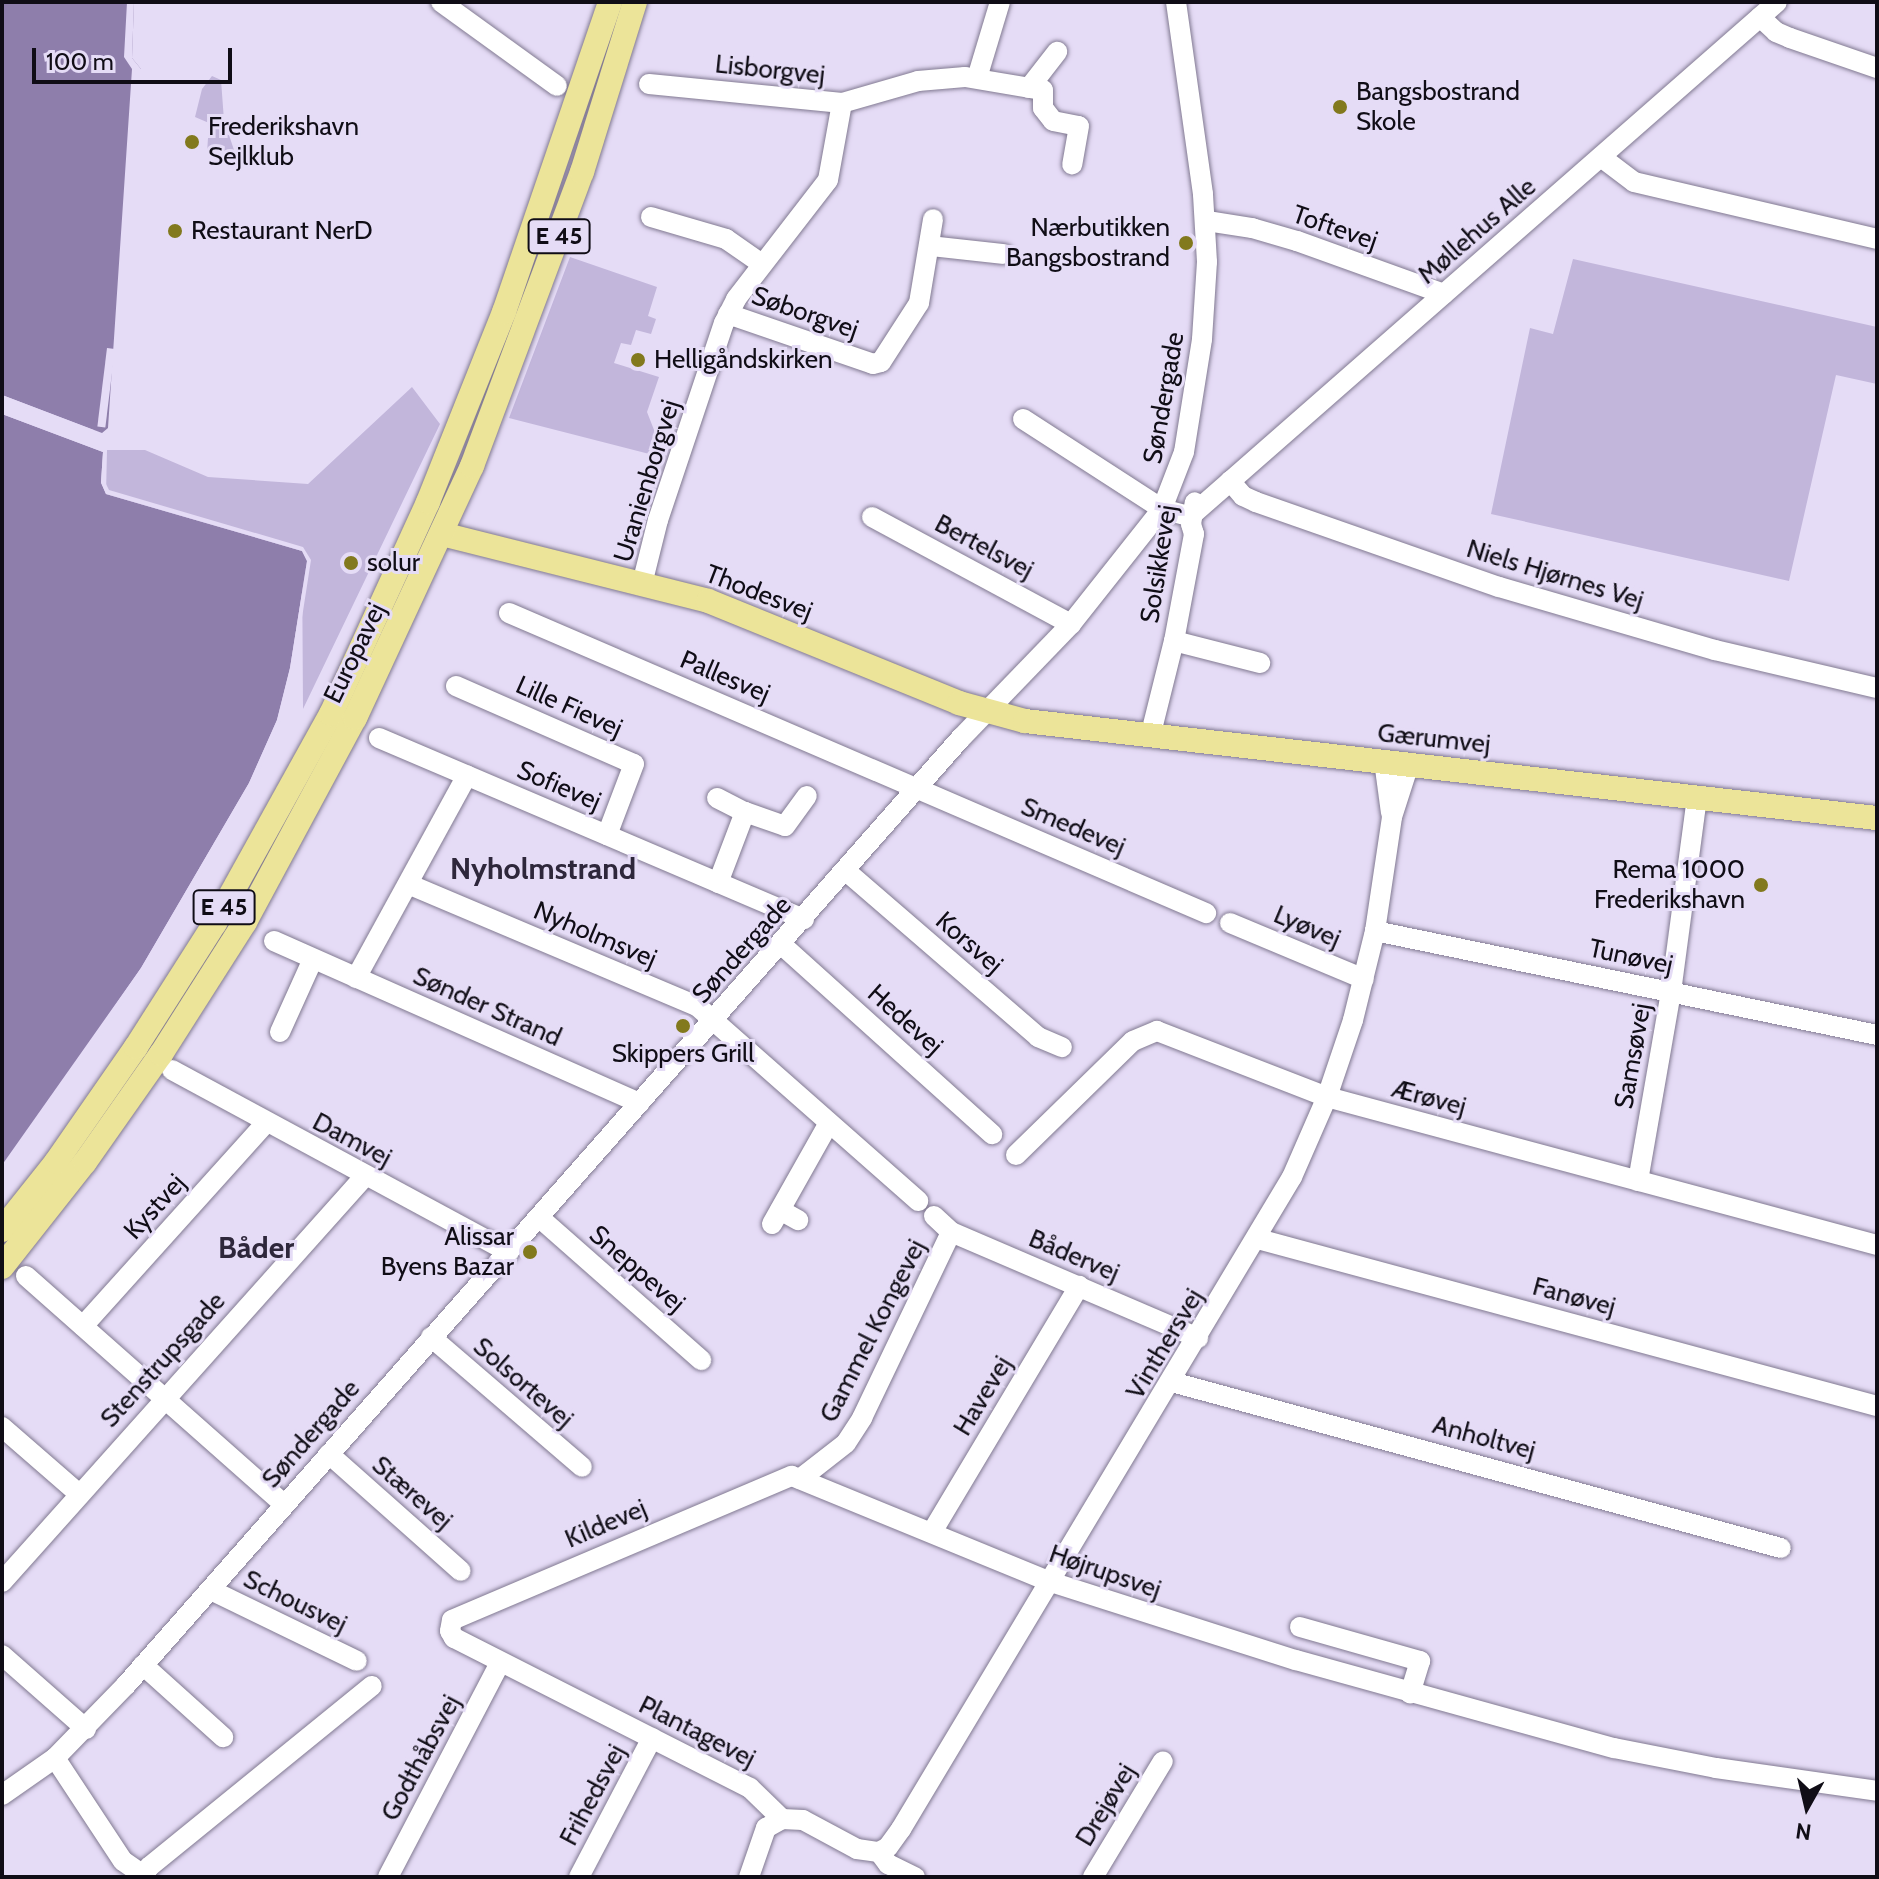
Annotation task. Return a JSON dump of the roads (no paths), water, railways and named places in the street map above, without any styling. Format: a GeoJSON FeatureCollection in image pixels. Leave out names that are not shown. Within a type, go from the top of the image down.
{"type":"FeatureCollection","features":[{"type":"Feature","properties":{"kind":"main road","name":"Europavej"},"geometry":{"type":"LineString","coordinates":[[2,1230],[56,1162],[136,1047],[215,923],[440,514],[458,429],[509,297],[610,2]]}},
{"type":"Feature","properties":{"kind":"main road","name":"Europavej"},"geometry":{"type":"LineString","coordinates":[[2,1267],[85,1162],[144,1078],[245,922],[355,718],[440,514],[541,285],[635,2]]}},
{"type":"Feature","properties":{"kind":"main road","name":"Thodesvej"},"geometry":{"type":"LineString","coordinates":[[440,514],[505,548],[742,613],[986,712]]}},
{"type":"Feature","properties":{"kind":"main road","name":"Gærumvej"},"geometry":{"type":"LineString","coordinates":[[986,712],[1150,737],[1877,818]]}},
{"type":"Feature","properties":{"kind":"street"},"geometry":{"type":"LineString","coordinates":[[441,2],[557,86]]}},
{"type":"Feature","properties":{"kind":"street"},"geometry":{"type":"LineString","coordinates":[[977,78],[1000,2]]}},
{"type":"Feature","properties":{"kind":"street","name":"Søndergade"},"geometry":{"type":"LineString","coordinates":[[2,1795],[55,1758],[86,1729],[986,712],[1071,624],[1162,509],[1184,452],[1202,339],[1207,221],[1176,2]]}},
{"type":"Feature","properties":{"kind":"street","name":"Møllehus Alle"},"geometry":{"type":"LineString","coordinates":[[1199,502],[1230,481],[1777,2]]}},
{"type":"Feature","properties":{"kind":"street"},"geometry":{"type":"LineString","coordinates":[[1760,17],[1776,32],[1877,68]]}},
{"type":"Feature","properties":{"kind":"street"},"geometry":{"type":"LineString","coordinates":[[1057,52],[1029,88],[1043,90],[1043,108],[1053,121],[1079,126],[1072,164]]}},
{"type":"Feature","properties":{"kind":"street","name":"Lisborgvej"},"geometry":{"type":"LineString","coordinates":[[649,84],[842,103],[918,81],[977,78],[1029,88]]}},
{"type":"Feature","properties":{"kind":"street","name":"Uranienborgvej"},"geometry":{"type":"LineString","coordinates":[[642,584],[658,520],[728,314],[762,264],[828,180],[842,103]]}},
{"type":"Feature","properties":{"kind":"street"},"geometry":{"type":"LineString","coordinates":[[1601,157],[1634,182],[1877,239]]}},
{"type":"Feature","properties":{"kind":"street"},"geometry":{"type":"LineString","coordinates":[[651,217],[726,239],[762,264]]}},
{"type":"Feature","properties":{"kind":"street","name":"Søborgvej"},"geometry":{"type":"LineString","coordinates":[[728,314],[873,364],[881,362],[919,303],[933,219]]}},
{"type":"Feature","properties":{"kind":"street","name":"Toftevej"},"geometry":{"type":"LineString","coordinates":[[1207,221],[1252,228],[1297,241],[1444,294]]}},
{"type":"Feature","properties":{"kind":"street"},"geometry":{"type":"LineString","coordinates":[[930,246],[1004,254]]}},
{"type":"Feature","properties":{"kind":"street"},"geometry":{"type":"LineString","coordinates":[[1023,419],[1162,509],[1185,515],[1199,502],[1173,486]]}},
{"type":"Feature","properties":{"kind":"street","name":"Niels Hjørnes Vej"},"geometry":{"type":"LineString","coordinates":[[1230,481],[1243,496],[1256,502],[1499,587],[1715,650],[1877,688]]}},
{"type":"Feature","properties":{"kind":"street","name":"Solsikkevej"},"geometry":{"type":"LineString","coordinates":[[1150,737],[1174,641],[1194,534],[1191,524],[1199,502]]}},
{"type":"Feature","properties":{"kind":"street","name":"Bertelsvej"},"geometry":{"type":"LineString","coordinates":[[872,517],[1071,624]]}},
{"type":"Feature","properties":{"kind":"street","name":"Pallesvej"},"geometry":{"type":"LineString","coordinates":[[509,613],[919,789]]}},
{"type":"Feature","properties":{"kind":"street","name":"Solsikkevej"},"geometry":{"type":"LineString","coordinates":[[1174,641],[1260,663]]}},
{"type":"Feature","properties":{"kind":"street","name":"Lille Fievej"},"geometry":{"type":"LineString","coordinates":[[456,686],[634,764],[607,835]]}},
{"type":"Feature","properties":{"kind":"street","name":"Sofievej"},"geometry":{"type":"LineString","coordinates":[[379,738],[804,919]]}},
{"type":"Feature","properties":{"kind":"street","name":"Vinthersvej"},"geometry":{"type":"LineString","coordinates":[[1384,761],[1392,817]]}},
{"type":"Feature","properties":{"kind":"street","name":"Vinthersvej"},"geometry":{"type":"LineString","coordinates":[[879,1852],[888,1847],[901,1829],[1258,1239],[1292,1177],[1327,1097],[1364,979],[1375,931],[1392,817],[1409,764]]}},
{"type":"Feature","properties":{"kind":"street"},"geometry":{"type":"LineString","coordinates":[[356,978],[467,775]]}},
{"type":"Feature","properties":{"kind":"street","name":"Smedevej"},"geometry":{"type":"LineString","coordinates":[[919,789],[1206,913]]}},
{"type":"Feature","properties":{"kind":"street"},"geometry":{"type":"LineString","coordinates":[[717,798],[785,826],[807,796]]}},
{"type":"Feature","properties":{"kind":"street","name":"Samsøvej"},"geometry":{"type":"LineString","coordinates":[[1638,1181],[1671,992],[1697,798]]}},
{"type":"Feature","properties":{"kind":"street"},"geometry":{"type":"LineString","coordinates":[[718,883],[745,812]]}},
{"type":"Feature","properties":{"kind":"street","name":"Korsvej"},"geometry":{"type":"LineString","coordinates":[[846,871],[1038,1037],[1062,1047]]}},
{"type":"Feature","properties":{"kind":"street","name":"Nyholmsvej"},"geometry":{"type":"LineString","coordinates":[[408,884],[697,1006],[712,1022]]}},
{"type":"Feature","properties":{"kind":"street","name":"Lyøvej"},"geometry":{"type":"LineString","coordinates":[[1230,923],[1364,979]]}},
{"type":"Feature","properties":{"kind":"street","name":"Tunøvej"},"geometry":{"type":"LineString","coordinates":[[1375,931],[1877,1035]]}},
{"type":"Feature","properties":{"kind":"street","name":"Sønder Strand"},"geometry":{"type":"LineString","coordinates":[[274,941],[640,1103]]}},
{"type":"Feature","properties":{"kind":"street","name":"Hedevej"},"geometry":{"type":"LineString","coordinates":[[782,945],[992,1134]]}},
{"type":"Feature","properties":{"kind":"street"},"geometry":{"type":"LineString","coordinates":[[280,1032],[313,959]]}},
{"type":"Feature","properties":{"kind":"street"},"geometry":{"type":"LineString","coordinates":[[712,1022],[918,1201]]}},
{"type":"Feature","properties":{"kind":"street","name":"Ærøvej"},"geometry":{"type":"LineString","coordinates":[[1016,1155],[1133,1041],[1157,1031],[1327,1097],[1877,1245]]}},
{"type":"Feature","properties":{"kind":"street","name":"Damvej"},"geometry":{"type":"LineString","coordinates":[[172,1070],[509,1252]]}},
{"type":"Feature","properties":{"kind":"street","name":"Kystvej"},"geometry":{"type":"LineString","coordinates":[[83,1326],[266,1123]]}},
{"type":"Feature","properties":{"kind":"street"},"geometry":{"type":"LineString","coordinates":[[798,1220],[776,1217],[829,1123]]}},
{"type":"Feature","properties":{"kind":"street","name":"Stenstrupsgade"},"geometry":{"type":"LineString","coordinates":[[2,1582],[78,1493],[365,1176]]}},
{"type":"Feature","properties":{"kind":"street","name":"Bådervej"},"geometry":{"type":"LineString","coordinates":[[934,1216],[951,1232],[1198,1338]]}},
{"type":"Feature","properties":{"kind":"street","name":"Sneppevej"},"geometry":{"type":"LineString","coordinates":[[540,1218],[701,1360]]}},
{"type":"Feature","properties":{"kind":"street","name":"Gammel Kongevej"},"geometry":{"type":"LineString","coordinates":[[796,1477],[839,1450],[862,1418],[951,1232]]}},
{"type":"Feature","properties":{"kind":"street","name":"Fanøvej"},"geometry":{"type":"LineString","coordinates":[[1258,1239],[1877,1406]]}},
{"type":"Feature","properties":{"kind":"street"},"geometry":{"type":"LineString","coordinates":[[26,1276],[284,1504]]}},
{"type":"Feature","properties":{"kind":"street","name":"Havevej"},"geometry":{"type":"LineString","coordinates":[[932,1532],[1079,1286]]}},
{"type":"Feature","properties":{"kind":"street","name":"Solsortevej"},"geometry":{"type":"LineString","coordinates":[[431,1337],[582,1467]]}},
{"type":"Feature","properties":{"kind":"street","name":"Anholtvej"},"geometry":{"type":"LineString","coordinates":[[1172,1382],[1781,1548]]}},
{"type":"Feature","properties":{"kind":"street"},"geometry":{"type":"LineString","coordinates":[[2,1427],[78,1493]]}},
{"type":"Feature","properties":{"kind":"street","name":"Stærevej"},"geometry":{"type":"LineString","coordinates":[[329,1454],[461,1571]]}},
{"type":"Feature","properties":{"kind":"street","name":"Højrupsvej"},"geometry":{"type":"LineString","coordinates":[[796,1477],[1051,1582],[1210,1635],[1410,1693],[1680,1762],[1877,1785]]}},
{"type":"Feature","properties":{"kind":"street","name":"Kildevej"},"geometry":{"type":"LineString","coordinates":[[450,1631],[452,1620],[458,1615],[796,1477]]}},
{"type":"Feature","properties":{"kind":"street","name":"Schousvej"},"geometry":{"type":"LineString","coordinates":[[211,1590],[357,1661]]}},
{"type":"Feature","properties":{"kind":"street"},"geometry":{"type":"LineString","coordinates":[[1300,1627],[1420,1661],[1410,1693]]}},
{"type":"Feature","properties":{"kind":"street","name":"Plantagevej"},"geometry":{"type":"LineString","coordinates":[[450,1631],[454,1638],[500,1663],[750,1788],[782,1819],[803,1820],[857,1849],[879,1852],[888,1864],[915,1877]]}},
{"type":"Feature","properties":{"kind":"street"},"geometry":{"type":"LineString","coordinates":[[2,1655],[86,1729]]}},
{"type":"Feature","properties":{"kind":"street","name":"Godthåbsvej"},"geometry":{"type":"LineString","coordinates":[[388,1877],[500,1663]]}},
{"type":"Feature","properties":{"kind":"street"},"geometry":{"type":"LineString","coordinates":[[143,1665],[223,1737]]}},
{"type":"Feature","properties":{"kind":"street"},"geometry":{"type":"LineString","coordinates":[[55,1758],[123,1861],[139,1875],[372,1686]]}},
{"type":"Feature","properties":{"kind":"street","name":"Frihedsvej"},"geometry":{"type":"LineString","coordinates":[[579,1877],[652,1738]]}},
{"type":"Feature","properties":{"kind":"street","name":"Drejøvej"},"geometry":{"type":"LineString","coordinates":[[1093,1877],[1163,1761]]}},
{"type":"Feature","properties":{"kind":"street"},"geometry":{"type":"LineString","coordinates":[[749,1877],[766,1828],[782,1819]]}},
{"type":"Feature","properties":{"kind":"place","name":"Bangsbostrand Skole"},"geometry":{"type":"Point","coordinates":[1340,107]}},
{"type":"Feature","properties":{"kind":"place","name":"Frederikshavn Sejlklub"},"geometry":{"type":"Point","coordinates":[192,142]}},
{"type":"Feature","properties":{"kind":"place","name":"Restaurant NerD"},"geometry":{"type":"Point","coordinates":[175,231]}},
{"type":"Feature","properties":{"kind":"place","name":"Nærbutikken Bangsbostrand"},"geometry":{"type":"Point","coordinates":[1186,243]}},
{"type":"Feature","properties":{"kind":"place","name":"Helligåndskirken"},"geometry":{"type":"Point","coordinates":[638,360]}},
{"type":"Feature","properties":{"kind":"place","name":"solur"},"geometry":{"type":"Point","coordinates":[351,563]}},
{"type":"Feature","properties":{"kind":"place","name":"Rema 1000 Frederikshavn"},"geometry":{"type":"Point","coordinates":[1761,885]}},
{"type":"Feature","properties":{"kind":"place","name":"Skippers Grill"},"geometry":{"type":"Point","coordinates":[683,1026]}},
{"type":"Feature","properties":{"kind":"place","name":"Alissar Byens Bazar"},"geometry":{"type":"Point","coordinates":[530,1252]}},
{"type":"Feature","properties":{"kind":"district","name":"Nyholmstrand"},"geometry":{"type":"Point","coordinates":[543,869]}},
{"type":"Feature","properties":{"kind":"district","name":"Båder"},"geometry":{"type":"Point","coordinates":[256,1248]}}]}
